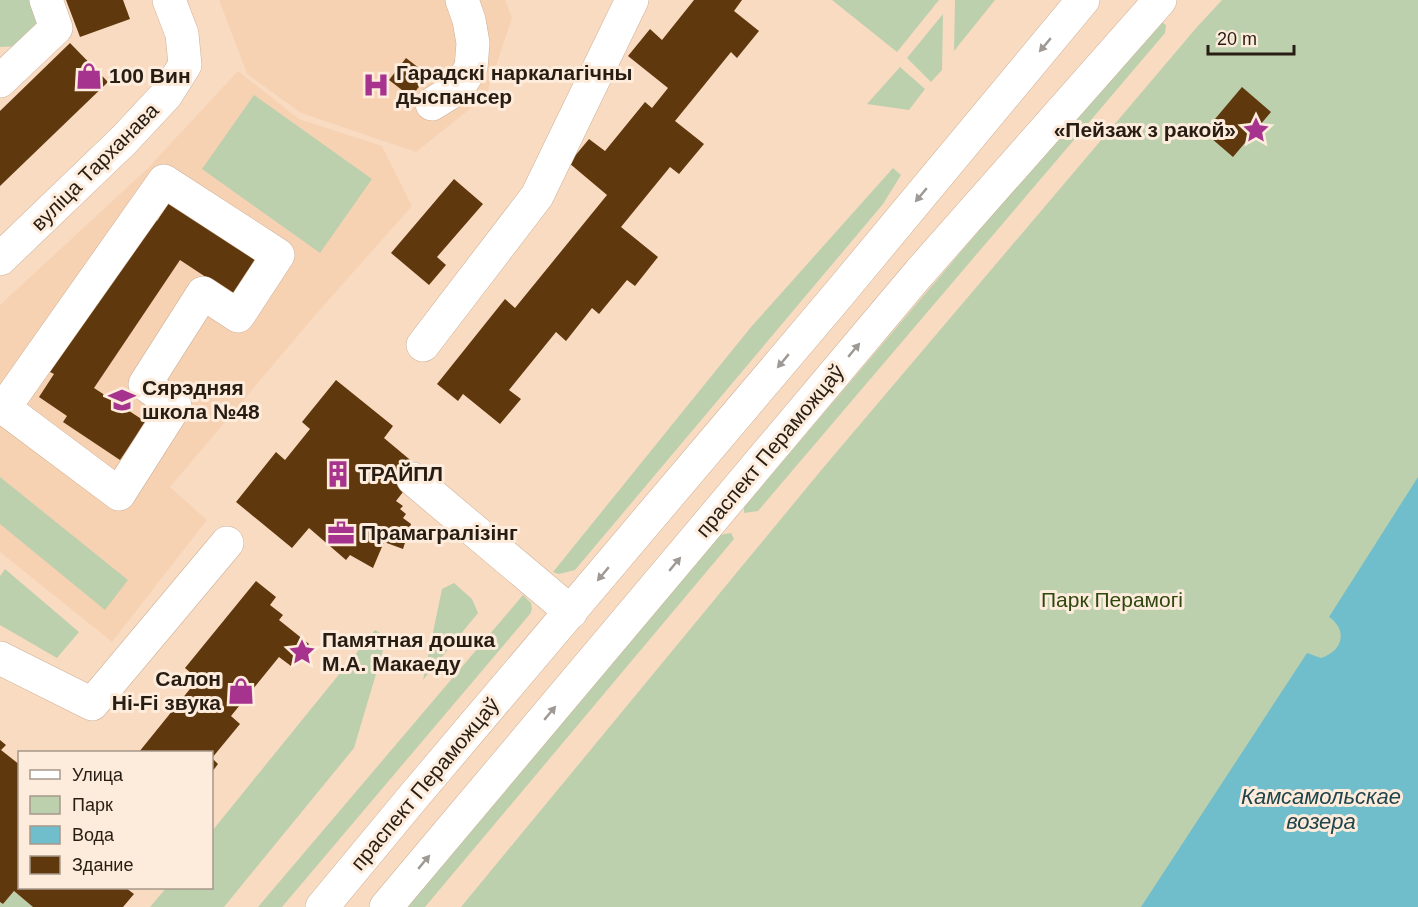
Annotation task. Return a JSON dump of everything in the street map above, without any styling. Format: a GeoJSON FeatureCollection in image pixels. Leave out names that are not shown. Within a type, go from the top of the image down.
{"type":"FeatureCollection","features":[{"type":"Feature","properties":{"kind":"main road"},"geometry":{"type":"LineString","coordinates":[[0,81],[56,28],[46,0]]}},
{"type":"Feature","properties":{"kind":"main road","name":"вуліца Тарханава"},"geometry":{"type":"LineString","coordinates":[[0,259],[124,140],[166,95],[185,65],[182,34],[169,0]]}},
{"type":"Feature","properties":{"kind":"main road"},"geometry":{"type":"LineString","coordinates":[[432,104],[458,88],[471,68],[473,43],[469,20],[462,0]]}},
{"type":"Feature","properties":{"kind":"main road"},"geometry":{"type":"LineString","coordinates":[[423,345],[537,196],[632,0]]}},
{"type":"Feature","properties":{"kind":"main road","name":"праспект Пераможцаў"},"geometry":{"type":"LineString","coordinates":[[322,907],[838,295],[1083,0]]}},
{"type":"Feature","properties":{"kind":"main road","name":"праспект Пераможцаў"},"geometry":{"type":"LineString","coordinates":[[386,907],[920,272],[1160,0]]}},
{"type":"Feature","properties":{"kind":"main road"},"geometry":{"type":"LineString","coordinates":[[164,181],[278,255],[238,316],[203,293],[145,384],[175,406],[119,494],[2,406],[164,181]]}},
{"type":"Feature","properties":{"kind":"main road"},"geometry":{"type":"LineString","coordinates":[[413,479],[571,612]]}},
{"type":"Feature","properties":{"kind":"main road"},"geometry":{"type":"LineString","coordinates":[[0,657],[92,704],[227,543]]}},
{"type":"Feature","properties":{"kind":"shaded area","name":"Гарадскі наркалагічны дыспансер"},"geometry":{"type":"Polygon","coordinates":[[[219,0],[505,0],[512,18],[486,96],[416,152],[301,113],[247,74],[219,0]]]}},
{"type":"Feature","properties":{"kind":"shaded area","name":"Сярэдняя школа №48"},"geometry":{"type":"Polygon","coordinates":[[[238,71],[299,119],[382,146],[412,206],[311,320],[170,487],[207,520],[112,642],[0,552],[0,305],[148,168],[238,71]]]}},
{"type":"Feature","properties":{"kind":"green space"},"geometry":{"type":"Polygon","coordinates":[[[0,0],[40,0],[48,23],[24,46],[0,47],[0,0]]]}},
{"type":"Feature","properties":{"kind":"green space"},"geometry":{"type":"Polygon","coordinates":[[[832,0],[939,0],[897,52],[832,0]]]}},
{"type":"Feature","properties":{"kind":"green space"},"geometry":{"type":"Polygon","coordinates":[[[955,0],[995,0],[954,51],[955,0]]]}},
{"type":"Feature","properties":{"kind":"green space","name":"Парк Перамогі"},"geometry":{"type":"Polygon","coordinates":[[[1222,0],[1418,0],[1418,907],[461,907],[823,468],[1222,0]]]}},
{"type":"Feature","properties":{"kind":"green space"},"geometry":{"type":"Polygon","coordinates":[[[943,14],[942,70],[931,82],[907,58],[943,14]]]}},
{"type":"Feature","properties":{"kind":"green space"},"geometry":{"type":"Polygon","coordinates":[[[1158,20],[1166,25],[1165,33],[758,511],[744,513],[744,507],[1158,20]]]}},
{"type":"Feature","properties":{"kind":"green space"},"geometry":{"type":"Polygon","coordinates":[[[900,67],[925,89],[909,110],[867,104],[900,67]]]}},
{"type":"Feature","properties":{"kind":"green space"},"geometry":{"type":"Polygon","coordinates":[[[254,95],[372,179],[320,253],[202,169],[254,95]]]}},
{"type":"Feature","properties":{"kind":"green space"},"geometry":{"type":"Polygon","coordinates":[[[893,168],[901,175],[883,204],[575,570],[559,574],[553,572],[751,327],[893,168]]]}},
{"type":"Feature","properties":{"kind":"green space"},"geometry":{"type":"Polygon","coordinates":[[[0,477],[128,580],[105,610],[0,524],[0,477]]]}},
{"type":"Feature","properties":{"kind":"green space"},"geometry":{"type":"Polygon","coordinates":[[[731,533],[734,539],[425,907],[407,907],[719,535],[731,533]]]}},
{"type":"Feature","properties":{"kind":"green space"},"geometry":{"type":"Polygon","coordinates":[[[5,569],[79,632],[57,658],[0,625],[0,576],[5,569]]]}},
{"type":"Feature","properties":{"kind":"green space"},"geometry":{"type":"Polygon","coordinates":[[[454,583],[472,599],[478,613],[423,680],[442,589],[454,583]]]}},
{"type":"Feature","properties":{"kind":"green space"},"geometry":{"type":"Polygon","coordinates":[[[523,595],[531,603],[530,614],[282,907],[258,907],[523,595]]]}},
{"type":"Feature","properties":{"kind":"green space"},"geometry":{"type":"Polygon","coordinates":[[[375,630],[387,637],[354,748],[224,907],[150,907],[165,889],[213,889],[213,830],[375,630]]]}},
{"type":"Feature","properties":{"kind":"green space"},"geometry":{"type":"Polygon","coordinates":[[[14,891],[33,907],[0,907],[0,902],[3,904],[14,891]]]}},
{"type":"Feature","properties":{"kind":"water","name":"Камсамольскае возера"},"geometry":{"type":"Polygon","coordinates":[[[1418,477],[1418,907],[1141,907],[1307,653],[1321,658],[1328,655],[1338,645],[1341,634],[1335,622],[1329,617],[1418,477]]]}},
{"type":"Feature","properties":{"kind":"building"},"geometry":{"type":"Polygon","coordinates":[[[66,0],[123,0],[130,19],[80,37],[66,0]]]}},
{"type":"Feature","properties":{"kind":"building"},"geometry":{"type":"Polygon","coordinates":[[[694,0],[742,0],[734,11],[759,31],[737,58],[731,52],[675,121],[704,144],[679,174],[670,167],[621,227],[658,257],[635,286],[627,280],[599,314],[592,308],[566,341],[556,332],[509,390],[521,399],[500,424],[463,394],[458,401],[437,384],[505,299],[515,308],[607,195],[569,163],[589,139],[605,151],[645,102],[652,108],[668,88],[628,56],[650,29],[662,40],[694,0]]]}},
{"type":"Feature","properties":{"kind":"building"},"geometry":{"type":"Polygon","coordinates":[[[70,43],[108,82],[0,186],[0,111],[70,43]]]}},
{"type":"Feature","properties":{"kind":"building"},"geometry":{"type":"Polygon","coordinates":[[[406,58],[428,75],[411,97],[389,80],[406,58]]]}},
{"type":"Feature","properties":{"kind":"building"},"geometry":{"type":"Polygon","coordinates":[[[1242,87],[1271,112],[1233,157],[1204,132],[1242,87]]]}},
{"type":"Feature","properties":{"kind":"building"},"geometry":{"type":"Polygon","coordinates":[[[454,179],[483,204],[437,257],[446,265],[429,285],[391,253],[454,179]]]}},
{"type":"Feature","properties":{"kind":"building"},"geometry":{"type":"Polygon","coordinates":[[[170,201],[262,258],[236,297],[180,260],[94,388],[146,422],[120,460],[63,422],[67,416],[39,397],[54,374],[48,371],[150,217],[157,221],[170,201]]]}},
{"type":"Feature","properties":{"kind":"building","name":"ТРАЙПЛ"},"geometry":{"type":"Polygon","coordinates":[[[336,380],[393,426],[384,438],[421,469],[396,501],[403,506],[400,509],[406,514],[403,518],[411,524],[403,549],[384,542],[373,568],[350,555],[346,560],[309,528],[292,548],[236,502],[276,452],[285,460],[310,429],[302,422],[336,380]]]}},
{"type":"Feature","properties":{"kind":"building"},"geometry":{"type":"Polygon","coordinates":[[[256,581],[276,597],[270,605],[283,615],[279,620],[309,644],[291,666],[279,657],[231,716],[240,724],[213,757],[213,751],[140,751],[198,679],[185,668],[256,581]]]}},
{"type":"Feature","properties":{"kind":"building"},"geometry":{"type":"Polygon","coordinates":[[[0,740],[6,745],[1,750],[18,763],[18,889],[127,889],[134,894],[123,907],[33,907],[14,891],[3,904],[0,902],[0,740]]]}},
{"type":"Feature","properties":{"kind":"building"},"geometry":{"type":"Polygon","coordinates":[[[213,759],[218,764],[213,771],[213,759]]]}},
{"type":"Feature","properties":{"kind":"place","name":"100 Вин"},"geometry":{"type":"Point","coordinates":[89,76]}},
{"type":"Feature","properties":{"kind":"place","name":"Гарадскі наркалагічны дыспансер"},"geometry":{"type":"Point","coordinates":[376,85]}},
{"type":"Feature","properties":{"kind":"place","name":"«Пейзаж з ракой»"},"geometry":{"type":"Point","coordinates":[1256,130]}},
{"type":"Feature","properties":{"kind":"place","name":"Сярэдняя школа №48"},"geometry":{"type":"Point","coordinates":[122,400]}},
{"type":"Feature","properties":{"kind":"place","name":"ТРАЙПЛ"},"geometry":{"type":"Point","coordinates":[338,474]}},
{"type":"Feature","properties":{"kind":"place","name":"Прамагралізінг"},"geometry":{"type":"Point","coordinates":[341,533]}},
{"type":"Feature","properties":{"kind":"place","name":"Памятная дошка М.А. Макаеду"},"geometry":{"type":"Point","coordinates":[302,652]}},
{"type":"Feature","properties":{"kind":"place","name":"Салон Hi-Fi звука"},"geometry":{"type":"Point","coordinates":[241,691]}}]}
